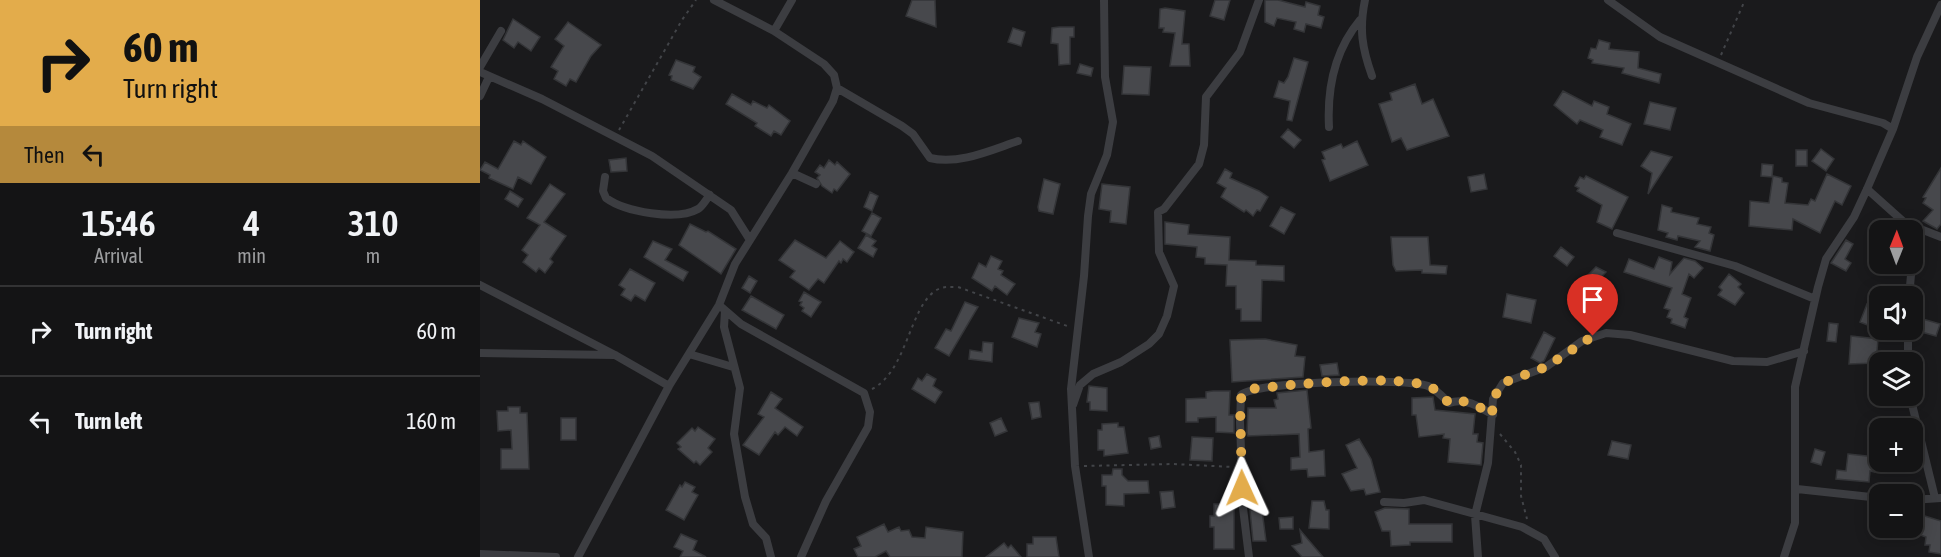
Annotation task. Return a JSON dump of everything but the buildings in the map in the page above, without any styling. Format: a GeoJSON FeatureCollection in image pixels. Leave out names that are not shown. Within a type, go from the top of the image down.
{"type":"FeatureCollection","features":[{"type":"Feature","properties":{"kind":"street"},"geometry":{"type":"LineString","coordinates":[[578,557],[669,386],[722,308],[735,264],[792,173],[833,101],[837,88],[834,75],[824,63],[774,31],[714,0]]}},
{"type":"Feature","properties":{"kind":"street"},"geometry":{"type":"LineString","coordinates":[[774,31],[792,0]]}},
{"type":"Feature","properties":{"kind":"street"},"geometry":{"type":"LineString","coordinates":[[1089,557],[1075,466],[1071,410],[1072,361],[1083,291],[1091,194],[1107,155],[1113,122],[1105,77],[1104,0]]}},
{"type":"Feature","properties":{"kind":"street"},"geometry":{"type":"LineString","coordinates":[[1071,410],[1080,385],[1093,374],[1139,352],[1159,334],[1174,286],[1159,252],[1158,212],[1164,209],[1199,164],[1204,145],[1206,97],[1240,52],[1259,0]]}},
{"type":"Feature","properties":{"kind":"street"},"geometry":{"type":"LineString","coordinates":[[1365,0],[1360,20],[1362,47],[1372,76]]}},
{"type":"Feature","properties":{"kind":"street"},"geometry":{"type":"LineString","coordinates":[[1608,0],[1660,37],[1717,63],[1809,103],[1883,123],[1893,129]]}},
{"type":"Feature","properties":{"kind":"street"},"geometry":{"type":"LineString","coordinates":[[1784,557],[1795,523],[1797,489],[1795,387],[1826,259],[1854,217],[1867,189],[1893,129],[1917,57],[1941,5]]}},
{"type":"Feature","properties":{"kind":"street"},"geometry":{"type":"LineString","coordinates":[[1329,127],[1328,111],[1334,66],[1347,38],[1360,20]]}},
{"type":"Feature","properties":{"kind":"street"},"geometry":{"type":"LineString","coordinates":[[480,67],[501,31]]}},
{"type":"Feature","properties":{"kind":"street"},"geometry":{"type":"LineString","coordinates":[[480,72],[542,99],[651,156],[731,210],[750,240]]}},
{"type":"Feature","properties":{"kind":"street"},"geometry":{"type":"LineString","coordinates":[[480,96],[489,77]]}},
{"type":"Feature","properties":{"kind":"street"},"geometry":{"type":"LineString","coordinates":[[837,88],[913,134],[930,158],[944,160],[966,157],[1018,141]]}},
{"type":"Feature","properties":{"kind":"street"},"geometry":{"type":"LineString","coordinates":[[792,173],[816,184]]}},
{"type":"Feature","properties":{"kind":"street"},"geometry":{"type":"LineString","coordinates":[[605,177],[603,190],[606,198],[628,209],[656,213],[689,212],[699,208],[710,195]]}},
{"type":"Feature","properties":{"kind":"street"},"geometry":{"type":"LineString","coordinates":[[1867,189],[1901,220]]}},
{"type":"Feature","properties":{"kind":"street"},"geometry":{"type":"LineString","coordinates":[[1923,232],[1941,237]]}},
{"type":"Feature","properties":{"kind":"street"},"geometry":{"type":"LineString","coordinates":[[1617,233],[1735,266],[1815,299]]}},
{"type":"Feature","properties":{"kind":"street"},"geometry":{"type":"LineString","coordinates":[[480,285],[615,355],[669,386]]}},
{"type":"Feature","properties":{"kind":"street"},"geometry":{"type":"LineString","coordinates":[[722,308],[724,327],[740,388],[734,434],[745,498],[753,524],[766,538],[771,557]]}},
{"type":"Feature","properties":{"kind":"street"},"geometry":{"type":"LineString","coordinates":[[722,308],[741,324],[864,393],[870,412],[868,427],[826,501],[801,557]]}},
{"type":"Feature","properties":{"kind":"street"},"geometry":{"type":"LineString","coordinates":[[1478,557],[1475,515],[1488,463],[1493,399],[1503,383],[1546,367],[1582,341],[1606,333],[1630,335],[1733,361],[1767,362],[1804,351]]}},
{"type":"Feature","properties":{"kind":"street"},"geometry":{"type":"LineString","coordinates":[[480,354],[615,355]]}},
{"type":"Feature","properties":{"kind":"street"},"geometry":{"type":"LineString","coordinates":[[689,354],[733,367]]}},
{"type":"Feature","properties":{"kind":"street"},"geometry":{"type":"LineString","coordinates":[[1249,557],[1241,467],[1240,403],[1242,395],[1251,389],[1360,382],[1416,384],[1437,392],[1449,403],[1457,400],[1474,404],[1492,415]]}},
{"type":"Feature","properties":{"kind":"street"},"geometry":{"type":"LineString","coordinates":[[1913,406],[1938,498],[1923,499]]}},
{"type":"Feature","properties":{"kind":"street"},"geometry":{"type":"LineString","coordinates":[[1797,489],[1869,497]]}},
{"type":"Feature","properties":{"kind":"street"},"geometry":{"type":"LineString","coordinates":[[1384,502],[1404,503],[1424,500],[1529,530],[1544,539],[1555,557]]}},
{"type":"Feature","properties":{"kind":"street"},"geometry":{"type":"LineString","coordinates":[[480,554],[556,557]]}},
{"type":"Feature","properties":{"kind":"path"},"geometry":{"type":"LineString","coordinates":[[614,136],[696,0]]}},
{"type":"Feature","properties":{"kind":"path"},"geometry":{"type":"LineString","coordinates":[[1717,63],[1745,0]]}},
{"type":"Feature","properties":{"kind":"path"},"geometry":{"type":"LineString","coordinates":[[864,393],[888,378],[929,296],[943,287],[958,287],[1076,329]]}},
{"type":"Feature","properties":{"kind":"path"},"geometry":{"type":"LineString","coordinates":[[1492,425],[1518,458],[1521,496],[1529,530]]}},
{"type":"Feature","properties":{"kind":"path"},"geometry":{"type":"LineString","coordinates":[[1075,466],[1172,464],[1241,467]]}},
{"type":"Feature","properties":{"kind":"route"},"geometry":{"type":"LineString","coordinates":[[1242,488],[1240,403],[1245,391],[1273,386],[1360,382],[1416,384],[1428,386],[1449,403],[1457,400],[1474,404],[1492,415],[1493,399],[1503,383],[1546,367],[1582,341],[1593,336]]}}]}
